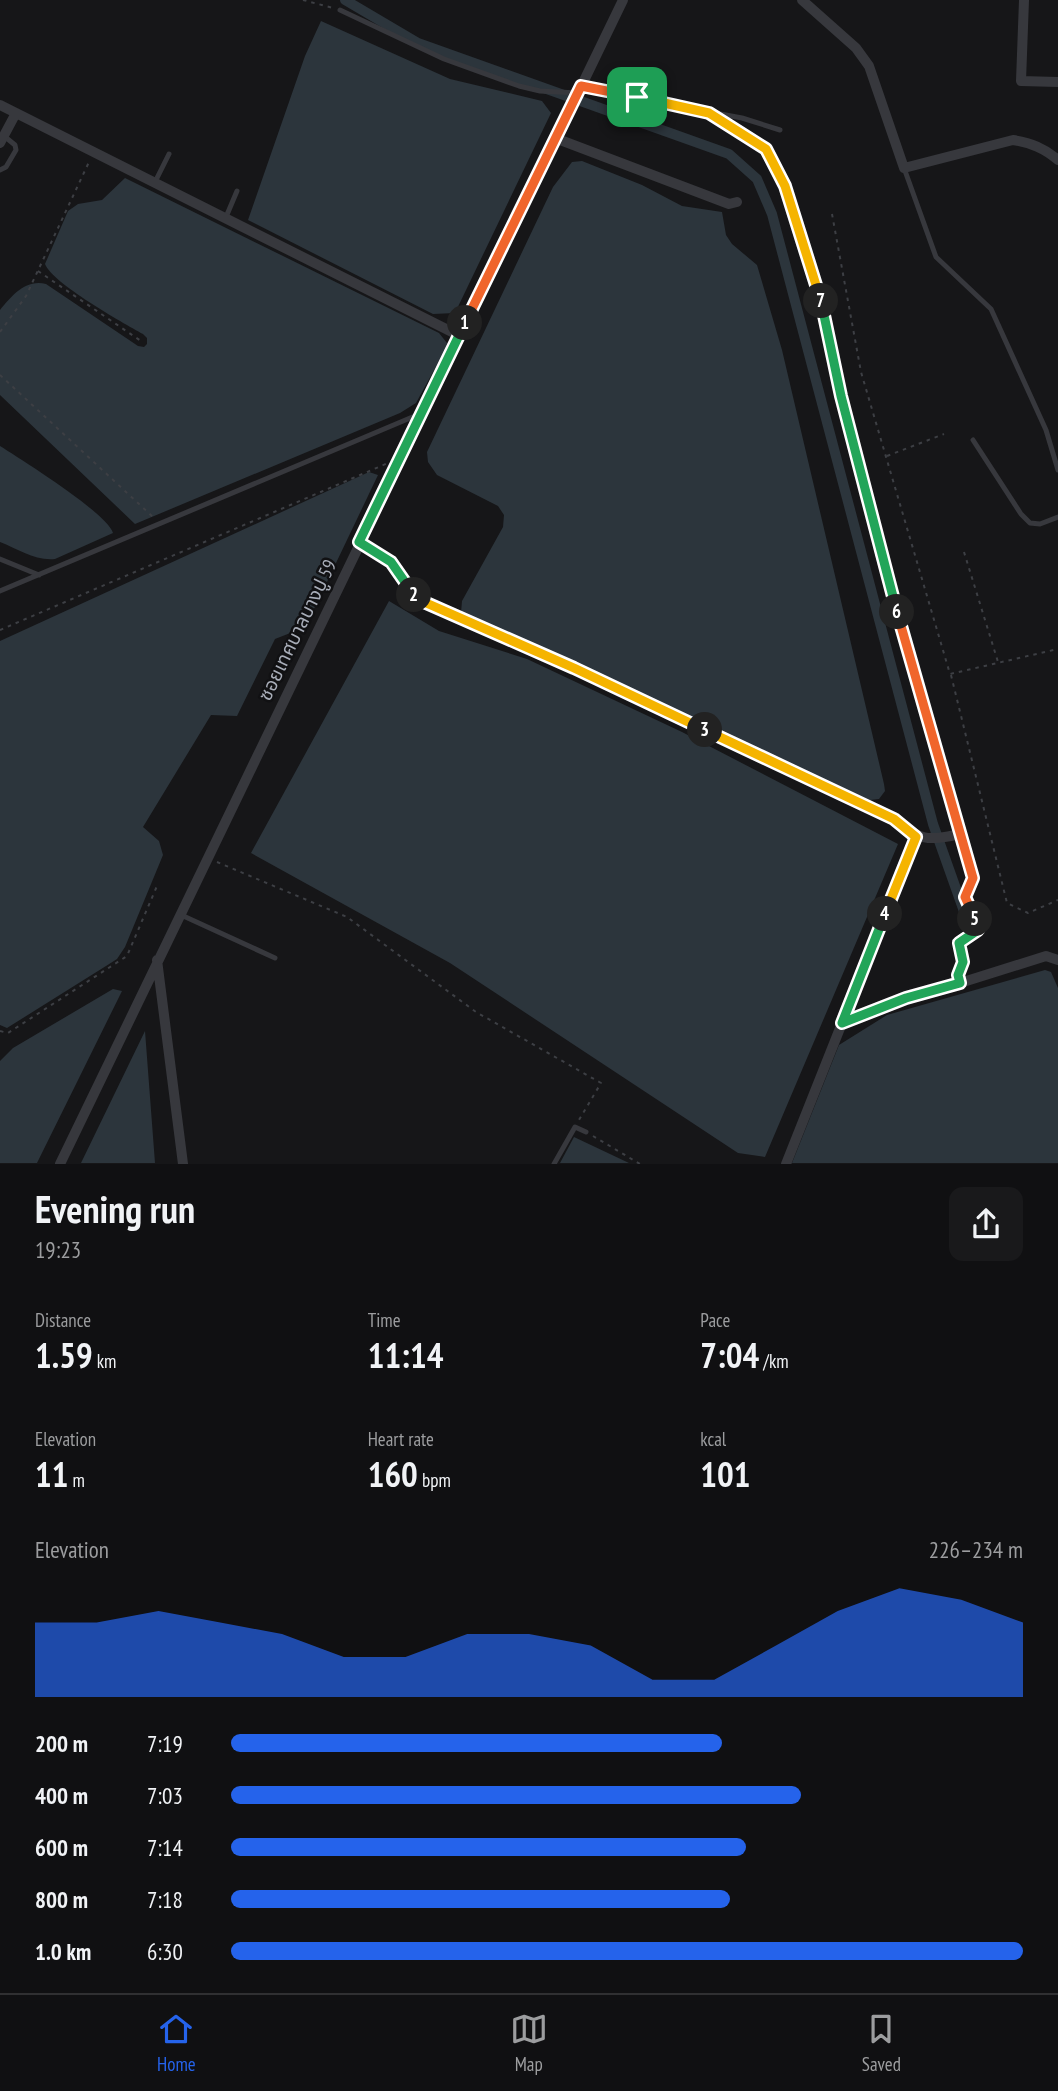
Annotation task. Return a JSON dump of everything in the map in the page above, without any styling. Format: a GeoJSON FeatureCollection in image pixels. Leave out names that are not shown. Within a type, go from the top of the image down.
{"type":"FeatureCollection","features":[{"type":"Feature","properties":{"kind":"street","name":"ซอยเทศบาลบางปู 59"},"geometry":{"type":"LineString","coordinates":[[60,1164],[623,0]]}},
{"type":"Feature","properties":{"kind":"street"},"geometry":{"type":"LineString","coordinates":[[802,0],[856,48],[869,66],[904,168],[1013,140],[1029,142],[1058,160]]}},
{"type":"Feature","properties":{"kind":"street"},"geometry":{"type":"LineString","coordinates":[[1024,0],[1021,80],[1058,82]]}},
{"type":"Feature","properties":{"kind":"street"},"geometry":{"type":"LineString","coordinates":[[579,90],[709,113],[766,149],[785,186],[823,307],[841,396],[882,561],[973,878],[965,897],[978,930],[959,943],[963,962],[958,975],[960,983]]}},
{"type":"Feature","properties":{"kind":"street"},"geometry":{"type":"LineString","coordinates":[[0,105],[460,336]]}},
{"type":"Feature","properties":{"kind":"street"},"geometry":{"type":"LineString","coordinates":[[2,139],[16,113]]}},
{"type":"Feature","properties":{"kind":"street"},"geometry":{"type":"LineString","coordinates":[[555,138],[729,204],[737,202]]}},
{"type":"Feature","properties":{"kind":"street"},"geometry":{"type":"LineString","coordinates":[[359,542],[391,562],[406,585],[424,602],[574,668],[894,819],[916,837],[961,834]]}},
{"type":"Feature","properties":{"kind":"street"},"geometry":{"type":"LineString","coordinates":[[786,1164],[916,837]]}},
{"type":"Feature","properties":{"kind":"street"},"geometry":{"type":"LineString","coordinates":[[842,1023],[906,998],[1046,956],[1058,960]]}},
{"type":"Feature","properties":{"kind":"street"},"geometry":{"type":"LineString","coordinates":[[157,959],[183,1164]]}},
{"type":"Feature","properties":{"kind":"lane"},"geometry":{"type":"LineString","coordinates":[[340,10],[444,59],[507,81],[540,91],[579,90]]}},
{"type":"Feature","properties":{"kind":"lane"},"geometry":{"type":"LineString","coordinates":[[709,113],[742,118],[780,130]]}},
{"type":"Feature","properties":{"kind":"lane"},"geometry":{"type":"LineString","coordinates":[[0,170],[6,167],[16,150],[15,145],[2,139]]}},
{"type":"Feature","properties":{"kind":"lane"},"geometry":{"type":"LineString","coordinates":[[155,182],[169,154]]}},
{"type":"Feature","properties":{"kind":"lane"},"geometry":{"type":"LineString","coordinates":[[904,168],[936,257],[991,309],[1046,430],[1058,470]]}},
{"type":"Feature","properties":{"kind":"lane"},"geometry":{"type":"LineString","coordinates":[[226,217],[237,191]]}},
{"type":"Feature","properties":{"kind":"lane"},"geometry":{"type":"LineString","coordinates":[[0,591],[422,413]]}},
{"type":"Feature","properties":{"kind":"lane"},"geometry":{"type":"LineString","coordinates":[[973,440],[1021,514],[1030,523],[1040,524],[1058,517]]}},
{"type":"Feature","properties":{"kind":"lane"},"geometry":{"type":"LineString","coordinates":[[0,559],[39,575]]}},
{"type":"Feature","properties":{"kind":"lane"},"geometry":{"type":"LineString","coordinates":[[179,914],[275,958]]}},
{"type":"Feature","properties":{"kind":"lane"},"geometry":{"type":"LineString","coordinates":[[554,1164],[575,1127],[586,1132]]}},
{"type":"Feature","properties":{"kind":"path"},"geometry":{"type":"LineString","coordinates":[[303,0],[340,10]]}},
{"type":"Feature","properties":{"kind":"path"},"geometry":{"type":"LineString","coordinates":[[0,332],[26,296],[94,152]]}},
{"type":"Feature","properties":{"kind":"path"},"geometry":{"type":"LineString","coordinates":[[832,214],[861,372],[950,674],[1007,902],[1028,913],[1058,900]]}},
{"type":"Feature","properties":{"kind":"path"},"geometry":{"type":"LineString","coordinates":[[37,271],[141,341]]}},
{"type":"Feature","properties":{"kind":"path"},"geometry":{"type":"LineString","coordinates":[[0,375],[160,524]]}},
{"type":"Feature","properties":{"kind":"path"},"geometry":{"type":"LineString","coordinates":[[886,456],[944,434]]}},
{"type":"Feature","properties":{"kind":"path"},"geometry":{"type":"LineString","coordinates":[[0,630],[383,464],[399,460]]}},
{"type":"Feature","properties":{"kind":"path"},"geometry":{"type":"LineString","coordinates":[[964,552],[998,663]]}},
{"type":"Feature","properties":{"kind":"path"},"geometry":{"type":"LineString","coordinates":[[950,674],[1058,649]]}},
{"type":"Feature","properties":{"kind":"path"},"geometry":{"type":"LineString","coordinates":[[206,858],[347,917],[476,1012],[601,1083],[575,1127]]}},
{"type":"Feature","properties":{"kind":"path"},"geometry":{"type":"LineString","coordinates":[[0,1031],[8,1033],[127,956],[157,886]]}},
{"type":"Feature","properties":{"kind":"path"},"geometry":{"type":"LineString","coordinates":[[586,1132],[640,1164]]}},
{"type":"Feature","properties":{"kind":"shaded area"},"geometry":{"type":"Polygon","coordinates":[[[321,21],[450,79],[542,101],[551,113],[455,313],[433,314],[248,220],[305,56],[321,21]]]}},
{"type":"Feature","properties":{"kind":"shaded area"},"geometry":{"type":"Polygon","coordinates":[[[582,161],[642,185],[682,206],[722,212],[726,235],[732,244],[757,265],[782,350],[884,784],[885,791],[879,799],[870,800],[461,613],[462,601],[503,527],[504,515],[498,506],[437,475],[428,462],[427,452],[553,187],[572,162],[582,161]]]}},
{"type":"Feature","properties":{"kind":"shaded area"},"geometry":{"type":"Polygon","coordinates":[[[125,178],[439,333],[447,343],[445,350],[416,403],[400,413],[135,524],[0,395],[0,310],[25,286],[46,284],[138,346],[144,347],[147,344],[147,338],[143,334],[74,292],[50,272],[45,264],[68,211],[78,204],[102,200],[125,178]]]}},
{"type":"Feature","properties":{"kind":"shaded area"},"geometry":{"type":"Polygon","coordinates":[[[0,446],[80,500],[107,524],[113,533],[55,559],[34,556],[0,542],[0,446]]]}},
{"type":"Feature","properties":{"kind":"shaded area"},"geometry":{"type":"Polygon","coordinates":[[[369,472],[378,475],[315,607],[298,630],[275,639],[237,716],[211,715],[143,827],[159,841],[163,855],[125,947],[117,959],[7,1028],[0,1025],[0,641],[369,472]]]}},
{"type":"Feature","properties":{"kind":"shaded area"},"geometry":{"type":"Polygon","coordinates":[[[389,601],[439,631],[527,659],[682,732],[898,844],[765,1157],[738,1153],[450,963],[251,853],[389,601]]]}},
{"type":"Feature","properties":{"kind":"shaded area"},"geometry":{"type":"Polygon","coordinates":[[[1045,970],[1051,972],[1058,988],[1058,1163],[792,1163],[839,1045],[887,1015],[1045,970]]]}},
{"type":"Feature","properties":{"kind":"shaded area"},"geometry":{"type":"Polygon","coordinates":[[[113,989],[122,991],[37,1163],[0,1163],[0,1061],[13,1048],[113,989]]]}},
{"type":"Feature","properties":{"kind":"shaded area"},"geometry":{"type":"Polygon","coordinates":[[[145,1031],[155,1163],[81,1163],[145,1031]]]}},
{"type":"Feature","properties":{"kind":"shaded area"},"geometry":{"type":"Polygon","coordinates":[[[574,1137],[629,1163],[560,1163],[574,1137]]]}},
{"type":"Feature","properties":{"kind":"waterway"},"geometry":{"type":"LineString","coordinates":[[345,0],[418,43],[729,154],[757,179],[772,214],[933,824],[971,931]]}},
{"type":"Feature","properties":{"kind":"route"},"geometry":{"type":"LineString","coordinates":[[581,86],[637,97],[693,107],[709,113],[758,142],[772,156],[777,167],[823,307],[841,396],[882,561],[973,878],[965,897],[978,930],[959,943],[963,962],[958,975],[960,983],[906,998],[842,1023],[916,837],[894,819],[574,668],[424,602],[406,585],[391,562],[359,542],[581,86]]}}]}
